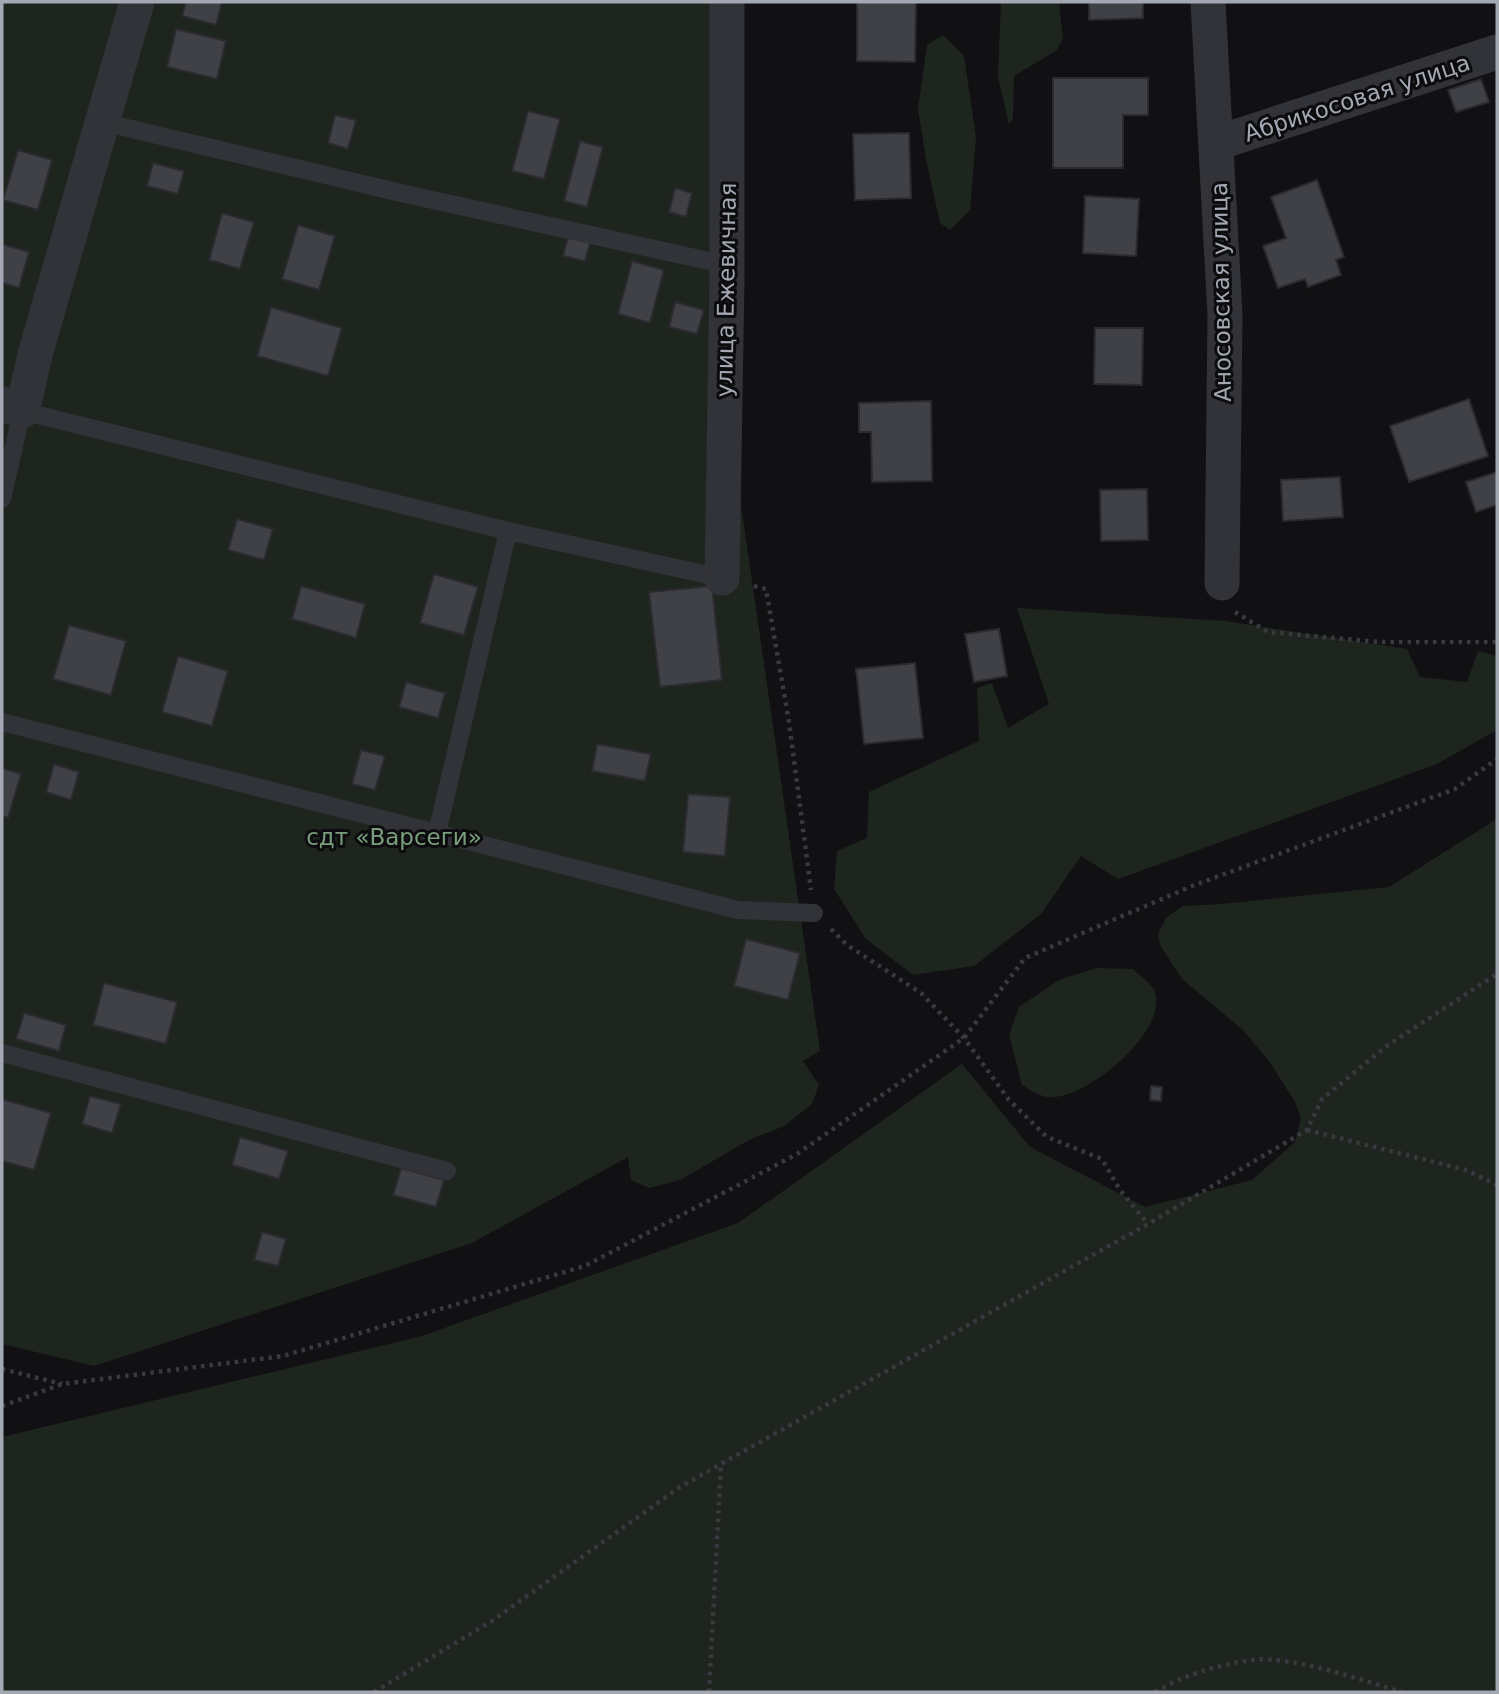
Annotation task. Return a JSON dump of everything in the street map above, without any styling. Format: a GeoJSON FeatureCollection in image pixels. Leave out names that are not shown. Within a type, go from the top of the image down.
{"type":"FeatureCollection","features":[{"type":"Feature","properties":{"kind":"street"},"geometry":{"type":"LineString","coordinates":[[12,408],[36,351],[137,2]]}},
{"type":"Feature","properties":{"kind":"street","name":"улица Ежевичная"},"geometry":{"type":"LineString","coordinates":[[722,578],[727,265],[727,2]]}},
{"type":"Feature","properties":{"kind":"street","name":"Аносовская улица"},"geometry":{"type":"LineString","coordinates":[[1208,2],[1225,315],[1222,583]]}},
{"type":"Feature","properties":{"kind":"street","name":"Абрикосовая улица"},"geometry":{"type":"LineString","coordinates":[[1217,143],[1497,52]]}},
{"type":"Feature","properties":{"kind":"lane"},"geometry":{"type":"LineString","coordinates":[[102,122],[401,193],[727,265]]}},
{"type":"Feature","properties":{"kind":"lane"},"geometry":{"type":"LineString","coordinates":[[2,499],[12,408],[508,531],[722,578]]}},
{"type":"Feature","properties":{"kind":"lane"},"geometry":{"type":"LineString","coordinates":[[437,833],[508,531]]}},
{"type":"Feature","properties":{"kind":"lane"},"geometry":{"type":"LineString","coordinates":[[2,722],[738,910],[814,913]]}},
{"type":"Feature","properties":{"kind":"lane"},"geometry":{"type":"LineString","coordinates":[[2,1053],[447,1171]]}},
{"type":"Feature","properties":{"kind":"path"},"geometry":{"type":"LineString","coordinates":[[722,578],[766,589],[789,722],[814,913],[847,945],[921,993],[964,1038],[1009,1100],[1048,1137],[1102,1159],[1120,1191],[1149,1224]]}},
{"type":"Feature","properties":{"kind":"path"},"geometry":{"type":"LineString","coordinates":[[1222,583],[1235,612],[1268,632],[1378,642],[1497,642]]}},
{"type":"Feature","properties":{"kind":"path"},"geometry":{"type":"LineString","coordinates":[[2,1406],[62,1384],[283,1356],[585,1266],[797,1154],[964,1038],[1025,958],[1192,886],[1455,789],[1497,759]]}},
{"type":"Feature","properties":{"kind":"path"},"geometry":{"type":"LineString","coordinates":[[374,1692],[492,1621],[680,1487],[1149,1224],[1307,1130],[1322,1099],[1388,1045],[1497,974]]}},
{"type":"Feature","properties":{"kind":"path"},"geometry":{"type":"LineString","coordinates":[[1307,1130],[1466,1170],[1497,1185]]}},
{"type":"Feature","properties":{"kind":"path"},"geometry":{"type":"LineString","coordinates":[[2,1369],[62,1384]]}},
{"type":"Feature","properties":{"kind":"path"},"geometry":{"type":"LineString","coordinates":[[709,1692],[721,1464]]}},
{"type":"Feature","properties":{"kind":"path"},"geometry":{"type":"LineString","coordinates":[[1155,1692],[1177,1679],[1254,1659],[1280,1661],[1332,1672],[1402,1692]]}},
{"type":"Feature","properties":{"kind":"green space","name":"сдт «Варсеги»"},"geometry":{"type":"Polygon","coordinates":[[[2,2],[743,2],[736,470],[820,1051],[803,1061],[819,1085],[812,1104],[784,1126],[749,1140],[680,1180],[649,1188],[631,1180],[628,1157],[472,1243],[94,1366],[2,1344],[2,2]]]}},
{"type":"Feature","properties":{"kind":"green space"},"geometry":{"type":"Polygon","coordinates":[[[1001,2],[1059,2],[1063,38],[1057,50],[1014,76],[1013,119],[1009,124],[998,77],[1001,2]]]}},
{"type":"Feature","properties":{"kind":"green space"},"geometry":{"type":"Polygon","coordinates":[[[943,35],[964,56],[976,137],[970,210],[950,230],[940,223],[918,109],[927,45],[943,35]]]}},
{"type":"Feature","properties":{"kind":"green space"},"geometry":{"type":"Polygon","coordinates":[[[1017,608],[1225,621],[1407,649],[1420,677],[1467,682],[1478,651],[1497,656],[1497,730],[1437,764],[1118,879],[1081,856],[1041,914],[974,966],[913,975],[866,939],[834,889],[837,851],[867,838],[869,792],[979,741],[977,688],[992,683],[1008,728],[1049,704],[1017,608]]]}},
{"type":"Feature","properties":{"kind":"green space"},"geometry":{"type":"Polygon","coordinates":[[[1497,819],[1497,1692],[2,1692],[2,1437],[422,1336],[738,1223],[962,1064],[1030,1147],[1145,1207],[1252,1180],[1295,1142],[1301,1118],[1295,1102],[1269,1061],[1243,1030],[1182,979],[1160,945],[1158,933],[1167,917],[1183,906],[1389,887],[1497,819]]]}},
{"type":"Feature","properties":{"kind":"green space"},"geometry":{"type":"Polygon","coordinates":[[[1096,968],[1133,969],[1151,986],[1155,992],[1156,1008],[1149,1026],[1120,1061],[1101,1077],[1063,1096],[1047,1097],[1037,1094],[1022,1085],[1009,1035],[1019,1007],[1059,980],[1096,968]]]}},
{"type":"Feature","properties":{"kind":"building"},"geometry":{"type":"Polygon","coordinates":[[[186,2],[222,2],[216,25],[182,16],[186,2]]]}},
{"type":"Feature","properties":{"kind":"building"},"geometry":{"type":"Polygon","coordinates":[[[857,2],[916,2],[915,62],[857,61],[857,2]]]}},
{"type":"Feature","properties":{"kind":"building"},"geometry":{"type":"Polygon","coordinates":[[[1089,2],[1143,2],[1143,18],[1089,20],[1089,2]]]}},
{"type":"Feature","properties":{"kind":"building"},"geometry":{"type":"Polygon","coordinates":[[[176,29],[226,41],[217,79],[167,67],[176,29]]]}},
{"type":"Feature","properties":{"kind":"building"},"geometry":{"type":"Polygon","coordinates":[[[1053,78],[1148,78],[1148,115],[1123,115],[1123,168],[1053,168],[1053,78]]]}},
{"type":"Feature","properties":{"kind":"building"},"geometry":{"type":"Polygon","coordinates":[[[1481,79],[1489,102],[1456,112],[1448,90],[1481,79]]]}},
{"type":"Feature","properties":{"kind":"building"},"geometry":{"type":"Polygon","coordinates":[[[528,111],[560,119],[544,179],[512,171],[528,111]]]}},
{"type":"Feature","properties":{"kind":"building"},"geometry":{"type":"Polygon","coordinates":[[[335,115],[356,120],[348,149],[328,143],[335,115]]]}},
{"type":"Feature","properties":{"kind":"building"},"geometry":{"type":"Polygon","coordinates":[[[909,133],[911,198],[855,200],[853,134],[909,133]]]}},
{"type":"Feature","properties":{"kind":"building"},"geometry":{"type":"Polygon","coordinates":[[[580,141],[603,147],[587,207],[564,201],[580,141]]]}},
{"type":"Feature","properties":{"kind":"building"},"geometry":{"type":"Polygon","coordinates":[[[18,150],[52,160],[38,210],[3,200],[18,150]]]}},
{"type":"Feature","properties":{"kind":"building"},"geometry":{"type":"Polygon","coordinates":[[[153,163],[184,171],[178,194],[147,186],[153,163]]]}},
{"type":"Feature","properties":{"kind":"building"},"geometry":{"type":"Polygon","coordinates":[[[1317,180],[1344,257],[1336,260],[1341,275],[1308,287],[1305,279],[1278,288],[1263,246],[1286,238],[1271,197],[1317,180]]]}},
{"type":"Feature","properties":{"kind":"building"},"geometry":{"type":"Polygon","coordinates":[[[675,188],[692,193],[686,217],[669,212],[675,188]]]}},
{"type":"Feature","properties":{"kind":"building"},"geometry":{"type":"Polygon","coordinates":[[[1085,196],[1139,199],[1136,256],[1083,253],[1085,196]]]}},
{"type":"Feature","properties":{"kind":"building"},"geometry":{"type":"Polygon","coordinates":[[[222,213],[254,222],[240,269],[209,260],[222,213]]]}},
{"type":"Feature","properties":{"kind":"building"},"geometry":{"type":"Polygon","coordinates":[[[298,225],[335,236],[319,290],[282,279],[298,225]]]}},
{"type":"Feature","properties":{"kind":"building"},"geometry":{"type":"Polygon","coordinates":[[[568,237],[590,243],[585,261],[563,256],[568,237]]]}},
{"type":"Feature","properties":{"kind":"building"},"geometry":{"type":"Polygon","coordinates":[[[2,244],[29,252],[19,288],[2,283],[2,244]]]}},
{"type":"Feature","properties":{"kind":"building"},"geometry":{"type":"Polygon","coordinates":[[[632,261],[664,270],[650,323],[618,314],[632,261]]]}},
{"type":"Feature","properties":{"kind":"building"},"geometry":{"type":"Polygon","coordinates":[[[675,302],[704,310],[697,334],[669,327],[675,302]]]}},
{"type":"Feature","properties":{"kind":"building"},"geometry":{"type":"Polygon","coordinates":[[[271,307],[342,328],[328,376],[257,356],[271,307]]]}},
{"type":"Feature","properties":{"kind":"building"},"geometry":{"type":"Polygon","coordinates":[[[1095,328],[1143,328],[1142,385],[1094,384],[1095,328]]]}},
{"type":"Feature","properties":{"kind":"building"},"geometry":{"type":"Polygon","coordinates":[[[1469,399],[1488,456],[1409,482],[1390,426],[1469,399]]]}},
{"type":"Feature","properties":{"kind":"building"},"geometry":{"type":"Polygon","coordinates":[[[931,401],[932,481],[872,482],[871,432],[859,432],[859,403],[931,401]]]}},
{"type":"Feature","properties":{"kind":"building"},"geometry":{"type":"Polygon","coordinates":[[[1497,472],[1497,505],[1476,512],[1466,482],[1497,472]]]}},
{"type":"Feature","properties":{"kind":"building"},"geometry":{"type":"Polygon","coordinates":[[[1340,477],[1343,517],[1283,521],[1281,480],[1340,477]]]}},
{"type":"Feature","properties":{"kind":"building"},"geometry":{"type":"Polygon","coordinates":[[[1147,489],[1148,540],[1101,541],[1100,490],[1147,489]]]}},
{"type":"Feature","properties":{"kind":"building"},"geometry":{"type":"Polygon","coordinates":[[[237,519],[273,529],[264,560],[228,550],[237,519]]]}},
{"type":"Feature","properties":{"kind":"building"},"geometry":{"type":"Polygon","coordinates":[[[434,574],[478,587],[464,635],[420,623],[434,574]]]}},
{"type":"Feature","properties":{"kind":"building"},"geometry":{"type":"Polygon","coordinates":[[[301,586],[365,604],[356,638],[292,619],[301,586]]]}},
{"type":"Feature","properties":{"kind":"building"},"geometry":{"type":"Polygon","coordinates":[[[712,586],[722,680],[660,687],[649,592],[712,586]]]}},
{"type":"Feature","properties":{"kind":"building"},"geometry":{"type":"Polygon","coordinates":[[[69,625],[126,641],[111,695],[53,679],[69,625]]]}},
{"type":"Feature","properties":{"kind":"building"},"geometry":{"type":"Polygon","coordinates":[[[999,629],[1007,676],[974,682],[965,634],[999,629]]]}},
{"type":"Feature","properties":{"kind":"building"},"geometry":{"type":"Polygon","coordinates":[[[178,656],[228,671],[212,726],[162,712],[178,656]]]}},
{"type":"Feature","properties":{"kind":"building"},"geometry":{"type":"Polygon","coordinates":[[[915,663],[923,738],[864,744],[856,669],[915,663]]]}},
{"type":"Feature","properties":{"kind":"building"},"geometry":{"type":"Polygon","coordinates":[[[406,682],[445,693],[438,718],[399,707],[406,682]]]}},
{"type":"Feature","properties":{"kind":"building"},"geometry":{"type":"Polygon","coordinates":[[[597,744],[651,754],[645,781],[592,771],[597,744]]]}},
{"type":"Feature","properties":{"kind":"building"},"geometry":{"type":"Polygon","coordinates":[[[361,750],[385,756],[375,790],[352,784],[361,750]]]}},
{"type":"Feature","properties":{"kind":"building"},"geometry":{"type":"Polygon","coordinates":[[[54,764],[79,772],[71,800],[46,792],[54,764]]]}},
{"type":"Feature","properties":{"kind":"building"},"geometry":{"type":"Polygon","coordinates":[[[2,768],[21,774],[8,818],[2,816],[2,768]]]}},
{"type":"Feature","properties":{"kind":"building"},"geometry":{"type":"Polygon","coordinates":[[[688,794],[730,797],[725,856],[683,852],[688,794]]]}},
{"type":"Feature","properties":{"kind":"building"},"geometry":{"type":"Polygon","coordinates":[[[746,939],[800,953],[788,1000],[734,986],[746,939]]]}},
{"type":"Feature","properties":{"kind":"building"},"geometry":{"type":"Polygon","coordinates":[[[104,983],[177,1002],[166,1044],[93,1025],[104,983]]]}},
{"type":"Feature","properties":{"kind":"building"},"geometry":{"type":"Polygon","coordinates":[[[24,1013],[66,1025],[59,1051],[16,1039],[24,1013]]]}},
{"type":"Feature","properties":{"kind":"building"},"geometry":{"type":"Polygon","coordinates":[[[1151,1086],[1162,1087],[1161,1101],[1150,1100],[1151,1086]]]}},
{"type":"Feature","properties":{"kind":"building"},"geometry":{"type":"Polygon","coordinates":[[[90,1096],[121,1104],[112,1133],[82,1124],[90,1096]]]}},
{"type":"Feature","properties":{"kind":"building"},"geometry":{"type":"Polygon","coordinates":[[[2,1099],[51,1113],[34,1170],[2,1161],[2,1099]]]}},
{"type":"Feature","properties":{"kind":"building"},"geometry":{"type":"Polygon","coordinates":[[[240,1137],[288,1151],[279,1179],[232,1165],[240,1137]]]}},
{"type":"Feature","properties":{"kind":"building"},"geometry":{"type":"Polygon","coordinates":[[[401,1168],[444,1180],[436,1207],[393,1195],[401,1168]]]}},
{"type":"Feature","properties":{"kind":"building"},"geometry":{"type":"Polygon","coordinates":[[[262,1232],[286,1239],[278,1266],[254,1260],[262,1232]]]}}]}
